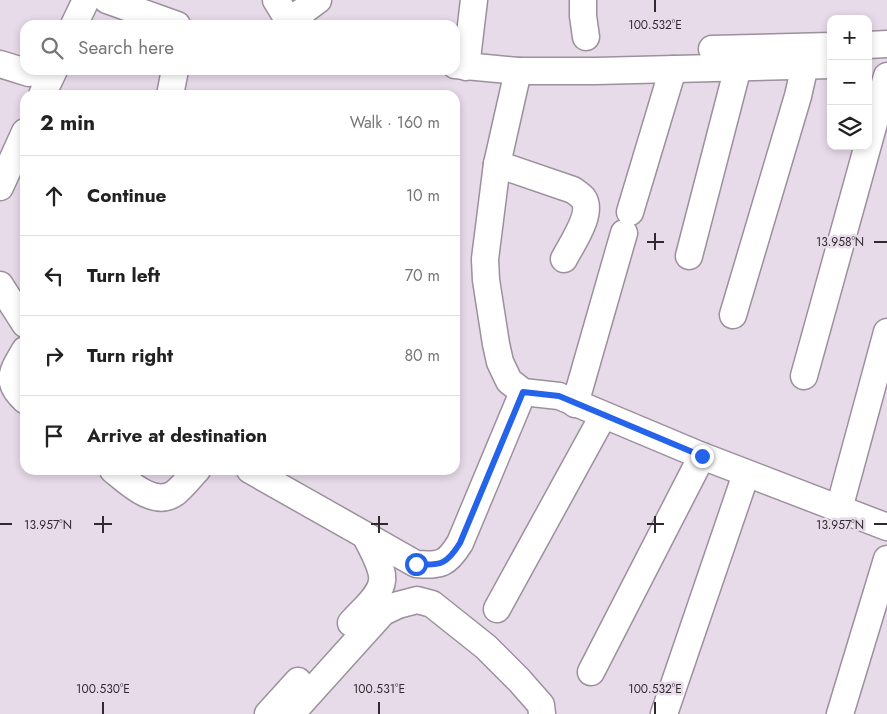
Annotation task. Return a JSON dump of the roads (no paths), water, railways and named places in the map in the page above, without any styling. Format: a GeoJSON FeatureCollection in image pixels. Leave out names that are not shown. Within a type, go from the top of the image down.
{"type":"FeatureCollection","features":[{"type":"Feature","properties":{"kind":"street"},"geometry":{"type":"LineString","coordinates":[[76,20],[86,0]]}},
{"type":"Feature","properties":{"kind":"street"},"geometry":{"type":"LineString","coordinates":[[107,0],[163,20]]}},
{"type":"Feature","properties":{"kind":"street"},"geometry":{"type":"LineString","coordinates":[[276,0],[287,20]]}},
{"type":"Feature","properties":{"kind":"street"},"geometry":{"type":"LineString","coordinates":[[294,20],[318,0]]}},
{"type":"Feature","properties":{"kind":"street"},"geometry":{"type":"LineString","coordinates":[[474,0],[460,66],[518,72],[827,46]]}},
{"type":"Feature","properties":{"kind":"street"},"geometry":{"type":"LineString","coordinates":[[583,0],[586,37]]}},
{"type":"Feature","properties":{"kind":"street"},"geometry":{"type":"LineString","coordinates":[[872,45],[887,44]]}},
{"type":"Feature","properties":{"kind":"street"},"geometry":{"type":"LineString","coordinates":[[678,60],[738,67],[827,65]]}},
{"type":"Feature","properties":{"kind":"street"},"geometry":{"type":"LineString","coordinates":[[575,404],[627,223],[678,60]]}},
{"type":"Feature","properties":{"kind":"street"},"geometry":{"type":"LineString","coordinates":[[0,64],[20,67]]}},
{"type":"Feature","properties":{"kind":"street"},"geometry":{"type":"LineString","coordinates":[[872,64],[887,64]]}},
{"type":"Feature","properties":{"kind":"street"},"geometry":{"type":"LineString","coordinates":[[733,315],[798,96],[805,65]]}},
{"type":"Feature","properties":{"kind":"street"},"geometry":{"type":"LineString","coordinates":[[689,256],[738,67]]}},
{"type":"Feature","properties":{"kind":"street"},"geometry":{"type":"LineString","coordinates":[[518,72],[497,164],[485,259],[486,280],[500,362],[509,381],[523,392],[559,396],[603,416],[746,474],[887,527]]}},
{"type":"Feature","properties":{"kind":"street"},"geometry":{"type":"LineString","coordinates":[[41,75],[42,90]]}},
{"type":"Feature","properties":{"kind":"street"},"geometry":{"type":"LineString","coordinates":[[171,90],[174,75]]}},
{"type":"Feature","properties":{"kind":"street"},"geometry":{"type":"LineString","coordinates":[[804,376],[887,76]]}},
{"type":"Feature","properties":{"kind":"street"},"geometry":{"type":"LineString","coordinates":[[0,187],[20,143]]}},
{"type":"Feature","properties":{"kind":"street"},"geometry":{"type":"LineString","coordinates":[[497,164],[573,190],[583,198],[586,209],[583,223],[564,259]]}},
{"type":"Feature","properties":{"kind":"street"},"geometry":{"type":"LineString","coordinates":[[0,285],[20,316]]}},
{"type":"Feature","properties":{"kind":"street"},"geometry":{"type":"LineString","coordinates":[[839,509],[887,332]]}},
{"type":"Feature","properties":{"kind":"street"},"geometry":{"type":"LineString","coordinates":[[20,358],[13,370],[11,381],[20,395]]}},
{"type":"Feature","properties":{"kind":"street"},"geometry":{"type":"LineString","coordinates":[[259,475],[416,564],[434,565],[450,558],[460,543],[523,392]]}},
{"type":"Feature","properties":{"kind":"street"},"geometry":{"type":"LineString","coordinates":[[497,609],[603,416]]}},
{"type":"Feature","properties":{"kind":"street"},"geometry":{"type":"LineString","coordinates":[[591,672],[702,456]]}},
{"type":"Feature","properties":{"kind":"street"},"geometry":{"type":"LineString","coordinates":[[664,714],[746,474]]}},
{"type":"Feature","properties":{"kind":"street"},"geometry":{"type":"LineString","coordinates":[[120,475],[148,495],[161,497],[174,494],[192,475]]}},
{"type":"Feature","properties":{"kind":"street"},"geometry":{"type":"LineString","coordinates":[[268,714],[375,596],[382,584],[383,576],[366,535]]}},
{"type":"Feature","properties":{"kind":"street"},"geometry":{"type":"LineString","coordinates":[[840,714],[887,560]]}},
{"type":"Feature","properties":{"kind":"street"},"geometry":{"type":"LineString","coordinates":[[291,714],[383,612],[398,604],[417,600],[432,604],[486,647],[541,705],[542,714]]}}]}
